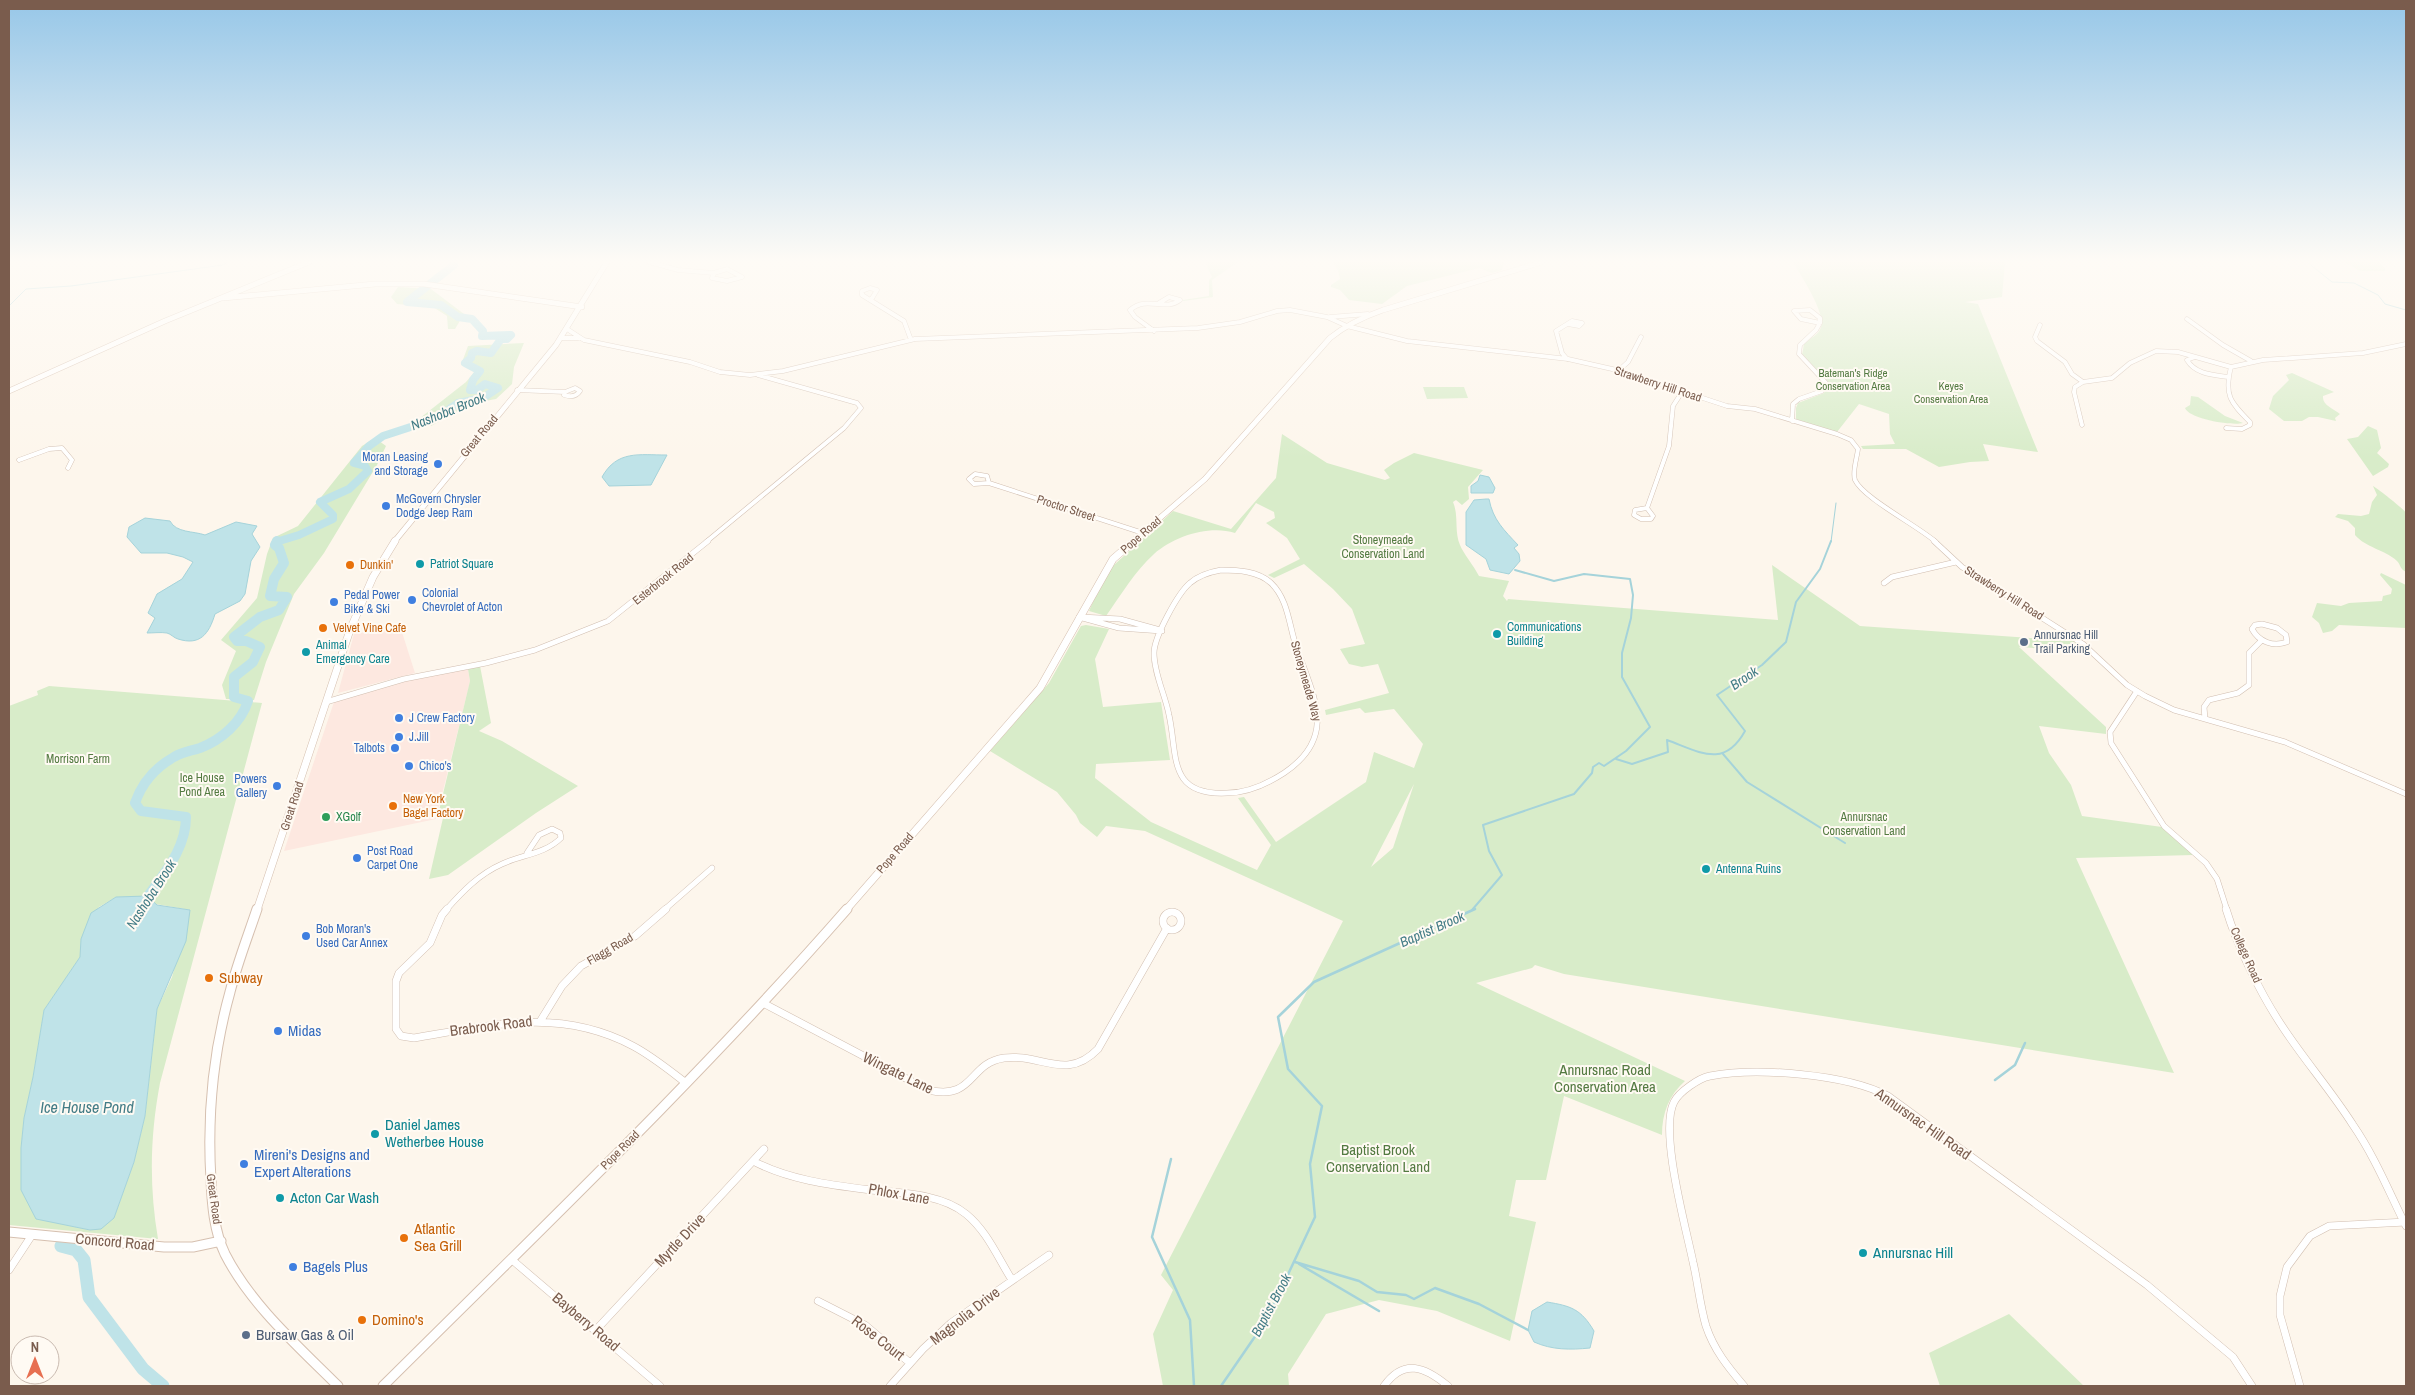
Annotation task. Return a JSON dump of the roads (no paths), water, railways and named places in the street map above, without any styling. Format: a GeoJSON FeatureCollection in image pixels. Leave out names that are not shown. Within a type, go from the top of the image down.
{"type":"FeatureCollection","features":[{"type":"Feature","properties":{"kind":"street"},"geometry":{"type":"LineString","coordinates":[[9,391],[152,327]]}},
{"type":"Feature","properties":{"kind":"street"},"geometry":{"type":"LineString","coordinates":[[906,327],[911,340]]}},
{"type":"Feature","properties":{"kind":"street"},"geometry":{"type":"LineString","coordinates":[[1151,327],[1154,331]]}},
{"type":"Feature","properties":{"kind":"street","name":"Strawberry Hill Road"},"geometry":{"type":"LineString","coordinates":[[561,338],[579,338],[690,362],[720,372],[756,374],[771,373],[911,340],[1154,331],[1199,327]]}},
{"type":"Feature","properties":{"kind":"street","name":"Pope Road"},"geometry":{"type":"LineString","coordinates":[[383,1386],[686,1083],[763,1003],[1040,688],[1113,559],[1205,478],[1300,374],[1320,347],[1345,327]]}},
{"type":"Feature","properties":{"kind":"street","name":"Strawberry Hill Road"},"geometry":{"type":"LineString","coordinates":[[1351,327],[1425,344],[1568,359],[1618,371],[1727,406],[1755,409],[1851,440],[1858,449],[1854,473],[1855,480],[1862,491],[1926,533],[1956,562],[2083,644],[2137,691],[2159,704],[2285,742],[2406,794]]}},
{"type":"Feature","properties":{"kind":"street"},"geometry":{"type":"LineString","coordinates":[[1563,327],[1556,331],[1562,353],[1568,359]]}},
{"type":"Feature","properties":{"kind":"street"},"geometry":{"type":"LineString","coordinates":[[1792,421],[1792,408],[1796,401],[1818,393],[1825,388],[1823,378],[1804,362],[1799,354],[1800,345],[1814,334],[1818,327]]}},
{"type":"Feature","properties":{"kind":"street"},"geometry":{"type":"LineString","coordinates":[[2039,327],[2035,337],[2037,341],[2065,362],[2072,374],[2083,382]]}},
{"type":"Feature","properties":{"kind":"street"},"geometry":{"type":"LineString","coordinates":[[2197,327],[2252,362]]}},
{"type":"Feature","properties":{"kind":"street","name":"Strawberry Hill Road"},"geometry":{"type":"LineString","coordinates":[[567,329],[579,338]]}},
{"type":"Feature","properties":{"kind":"street","name":"Great Road"},"geometry":{"type":"LineString","coordinates":[[338,1386],[258,1304],[242,1283],[223,1249],[213,1197],[208,1145],[210,1089],[220,1029],[230,990],[325,702],[355,614],[377,568],[414,515],[567,329]]}},
{"type":"Feature","properties":{"kind":"street"},"geometry":{"type":"LineString","coordinates":[[1618,371],[1628,362],[1641,337]]}},
{"type":"Feature","properties":{"kind":"street"},"geometry":{"type":"LineString","coordinates":[[2082,425],[2074,392],[2075,386],[2083,382],[2112,378],[2130,364],[2156,351],[2172,351],[2231,367],[2252,362],[2363,354],[2406,344]]}},
{"type":"Feature","properties":{"kind":"street"},"geometry":{"type":"LineString","coordinates":[[2198,357],[2187,360],[2188,363],[2206,373],[2228,377]]}},
{"type":"Feature","properties":{"kind":"street"},"geometry":{"type":"LineString","coordinates":[[2226,428],[2247,428],[2250,425],[2250,422],[2230,402],[2227,395],[2228,377],[2231,367]]}},
{"type":"Feature","properties":{"kind":"street"},"geometry":{"type":"LineString","coordinates":[[767,378],[771,373]]}},
{"type":"Feature","properties":{"kind":"street","name":"Esterbrook Road"},"geometry":{"type":"LineString","coordinates":[[325,702],[404,679],[486,663],[535,650],[608,622],[633,604],[844,428],[861,408],[857,403],[756,374]]}},
{"type":"Feature","properties":{"kind":"street"},"geometry":{"type":"LineString","coordinates":[[517,390],[565,392]]}},
{"type":"Feature","properties":{"kind":"street"},"geometry":{"type":"LineString","coordinates":[[1647,508],[1669,445],[1672,429],[1670,410],[1682,392]]}},
{"type":"Feature","properties":{"kind":"street"},"geometry":{"type":"LineString","coordinates":[[19,460],[49,449],[62,448],[72,460],[68,468]]}},
{"type":"Feature","properties":{"kind":"street","name":"Proctor Street"},"geometry":{"type":"LineString","coordinates":[[989,483],[1143,534]]}},
{"type":"Feature","properties":{"kind":"street"},"geometry":{"type":"LineString","coordinates":[[1884,583],[1892,577],[1956,562]]}},
{"type":"Feature","properties":{"kind":"street","name":"Stoneymeade Way"},"geometry":{"type":"LineString","coordinates":[[1221,570],[1239,570],[1259,576],[1271,583],[1281,597],[1318,715],[1318,732],[1307,755],[1281,774],[1242,792],[1212,792],[1188,781],[1178,771],[1175,762],[1170,718],[1154,655],[1154,646],[1162,631],[1182,590],[1200,576],[1221,570]]}},
{"type":"Feature","properties":{"kind":"street"},"geometry":{"type":"LineString","coordinates":[[1079,617],[1089,622],[1147,632],[1162,631]]}},
{"type":"Feature","properties":{"kind":"street"},"geometry":{"type":"LineString","coordinates":[[2265,624],[2274,627],[2285,633],[2288,639],[2285,643],[2281,644],[2262,640],[2252,631],[2255,625],[2265,624]]}},
{"type":"Feature","properties":{"kind":"street"},"geometry":{"type":"LineString","coordinates":[[2205,719],[2204,707],[2209,700],[2238,693],[2249,685],[2249,653],[2262,640]]}},
{"type":"Feature","properties":{"kind":"street","name":"College Road"},"geometry":{"type":"LineString","coordinates":[[2137,691],[2110,732],[2112,743],[2118,756],[2164,826],[2206,863],[2217,879],[2228,915],[2250,968],[2283,1028],[2353,1124],[2376,1161],[2385,1185],[2406,1224]]}},
{"type":"Feature","properties":{"kind":"street"},"geometry":{"type":"LineString","coordinates":[[554,829],[560,833],[560,838],[555,844],[527,853],[543,832],[554,829]]}},
{"type":"Feature","properties":{"kind":"street","name":"Brabrook Road"},"geometry":{"type":"LineString","coordinates":[[527,853],[488,871],[461,892],[439,920],[430,943],[399,972],[396,981],[395,1022],[401,1036],[411,1038],[494,1023],[542,1020],[584,1026],[620,1039],[640,1049],[686,1083]]}},
{"type":"Feature","properties":{"kind":"street","name":"Flagg Road"},"geometry":{"type":"LineString","coordinates":[[542,1020],[562,986],[581,966],[635,936],[712,868]]}},
{"type":"Feature","properties":{"kind":"street","name":"Wingate Lane"},"geometry":{"type":"LineString","coordinates":[[763,1003],[923,1087],[948,1094],[962,1089],[987,1064],[1000,1058],[1014,1057],[1065,1066],[1088,1060],[1098,1049],[1167,928]]}},
{"type":"Feature","properties":{"kind":"street","name":"Annursnac Hill Road"},"geometry":{"type":"LineString","coordinates":[[1744,1386],[1720,1358],[1706,1325],[1672,1157],[1669,1118],[1674,1101],[1694,1084],[1708,1076],[1753,1072],[1836,1078],[1855,1082],[1888,1096],[2154,1291],[2233,1357],[2252,1386]]}},
{"type":"Feature","properties":{"kind":"street","name":"Myrtle Drive"},"geometry":{"type":"LineString","coordinates":[[596,1331],[764,1149]]}},
{"type":"Feature","properties":{"kind":"street","name":"Phlox Lane"},"geometry":{"type":"LineString","coordinates":[[753,1161],[765,1168],[791,1176],[927,1198],[951,1205],[975,1224],[1012,1280]]}},
{"type":"Feature","properties":{"kind":"street"},"geometry":{"type":"LineString","coordinates":[[2300,1386],[2280,1315],[2280,1296],[2288,1267],[2310,1236],[2329,1226],[2406,1224]]}},
{"type":"Feature","properties":{"kind":"street","name":"Concord Road"},"geometry":{"type":"LineString","coordinates":[[9,1232],[164,1247],[192,1247],[221,1241]]}},
{"type":"Feature","properties":{"kind":"street"},"geometry":{"type":"LineString","coordinates":[[9,1270],[32,1235]]}},
{"type":"Feature","properties":{"kind":"street","name":"Magnolia Drive"},"geometry":{"type":"LineString","coordinates":[[890,1386],[910,1363],[951,1323],[1048,1255]]}},
{"type":"Feature","properties":{"kind":"street","name":"Bayberry Road"},"geometry":{"type":"LineString","coordinates":[[511,1259],[660,1386]]}},
{"type":"Feature","properties":{"kind":"street","name":"Rose Court"},"geometry":{"type":"LineString","coordinates":[[818,1301],[865,1325],[910,1363]]}},
{"type":"Feature","properties":{"kind":"street"},"geometry":{"type":"LineString","coordinates":[[1384,1386],[1389,1377],[1400,1369],[1414,1366],[1436,1376],[1448,1386]]}},
{"type":"Feature","properties":{"kind":"water"},"geometry":{"type":"Polygon","coordinates":[[[638,455],[667,455],[651,485],[609,486],[602,477],[608,468],[622,458],[638,455]]]}},
{"type":"Feature","properties":{"kind":"water"},"geometry":{"type":"Polygon","coordinates":[[[1480,475],[1489,477],[1495,488],[1493,493],[1471,493],[1471,486],[1478,481],[1480,475]]]}},
{"type":"Feature","properties":{"kind":"water"},"geometry":{"type":"Polygon","coordinates":[[[1489,499],[1493,513],[1518,545],[1514,548],[1519,554],[1520,561],[1509,574],[1490,570],[1486,559],[1466,545],[1466,512],[1474,500],[1489,499]]]}},
{"type":"Feature","properties":{"kind":"water"},"geometry":{"type":"Polygon","coordinates":[[[145,518],[170,521],[176,528],[181,530],[205,535],[236,522],[257,526],[252,534],[260,547],[251,561],[245,594],[240,601],[215,614],[206,633],[198,639],[186,641],[167,633],[147,633],[155,618],[148,613],[157,594],[182,579],[193,562],[167,553],[141,553],[127,537],[129,527],[145,518]]]}},
{"type":"Feature","properties":{"kind":"water","name":"Ice House Pond"},"geometry":{"type":"Polygon","coordinates":[[[147,896],[157,905],[190,910],[186,941],[157,1009],[145,1116],[134,1162],[114,1218],[101,1229],[90,1230],[36,1219],[21,1190],[21,1148],[24,1118],[44,1010],[80,957],[81,939],[91,913],[116,897],[147,896]]]}},
{"type":"Feature","properties":{"kind":"water"},"geometry":{"type":"Polygon","coordinates":[[[1547,1302],[1569,1307],[1585,1318],[1594,1331],[1590,1348],[1561,1349],[1534,1342],[1528,1330],[1532,1311],[1547,1302]]]}},
{"type":"Feature","properties":{"kind":"waterway","name":"Nashoba Brook"},"geometry":{"type":"LineString","coordinates":[[277,542],[299,535],[333,519],[333,515],[320,502],[349,489],[368,471],[365,466],[354,463],[369,446],[383,436],[435,419],[458,403],[483,398],[498,388],[485,384],[477,390],[470,390],[473,380],[480,371],[465,363],[471,358],[472,353],[477,351],[491,353],[501,339],[507,339],[511,335],[482,336],[483,331],[479,327]]}},
{"type":"Feature","properties":{"kind":"waterway","name":"Brook"},"geometry":{"type":"LineString","coordinates":[[1831,542],[1836,503]]}},
{"type":"Feature","properties":{"kind":"waterway","name":"Brook"},"geometry":{"type":"LineString","coordinates":[[1616,759],[1632,764],[1668,752],[1667,740],[1710,754],[1720,754],[1729,750],[1737,743],[1745,731],[1717,695],[1762,665],[1786,642],[1796,602],[1820,569],[1831,541]]}},
{"type":"Feature","properties":{"kind":"waterway","name":"Nashoba Brook"},"geometry":{"type":"LineString","coordinates":[[140,908],[176,854],[185,830],[186,817],[141,811],[135,803],[150,776],[161,766],[177,755],[208,745],[223,735],[245,709],[248,701],[234,697],[234,677],[253,662],[260,647],[246,641],[237,641],[234,637],[260,617],[279,610],[287,597],[270,596],[274,579],[284,563],[279,548],[275,545],[277,542]]}},
{"type":"Feature","properties":{"kind":"waterway","name":"Baptist Brook"},"geometry":{"type":"LineString","coordinates":[[1472,910],[1502,875],[1489,851],[1483,825],[1574,794],[1592,773],[1593,767],[1599,763],[1604,766],[1626,751],[1650,727],[1622,677],[1622,653],[1631,618],[1633,595],[1630,579],[1584,574],[1554,581],[1515,570]]}},
{"type":"Feature","properties":{"kind":"waterway"},"geometry":{"type":"LineString","coordinates":[[1723,754],[1747,782],[1845,843]]}},
{"type":"Feature","properties":{"kind":"waterway","name":"Baptist Brook"},"geometry":{"type":"LineString","coordinates":[[1221,1386],[1267,1319],[1315,1217],[1310,1164],[1322,1106],[1288,1069],[1278,1017],[1314,982],[1475,909]]}},
{"type":"Feature","properties":{"kind":"waterway"},"geometry":{"type":"LineString","coordinates":[[1995,1080],[2015,1065],[2025,1043]]}},
{"type":"Feature","properties":{"kind":"waterway"},"geometry":{"type":"LineString","coordinates":[[1171,1159],[1152,1237],[1190,1320],[1194,1386]]}},
{"type":"Feature","properties":{"kind":"waterway","name":"Nashoba Brook"},"geometry":{"type":"LineString","coordinates":[[61,1246],[76,1250],[84,1260],[89,1297],[143,1369],[163,1386]]}},
{"type":"Feature","properties":{"kind":"waterway"},"geometry":{"type":"LineString","coordinates":[[1295,1262],[1359,1281],[1377,1292],[1406,1295],[1414,1299],[1435,1288],[1479,1304],[1528,1330]]}},
{"type":"Feature","properties":{"kind":"waterway"},"geometry":{"type":"LineString","coordinates":[[1299,1264],[1379,1311]]}},
{"type":"Feature","properties":{"kind":"place","name":"Moran Leasing and Storage"},"geometry":{"type":"Point","coordinates":[438,464]}},
{"type":"Feature","properties":{"kind":"place","name":"McGovern Chrysler Dodge Jeep Ram"},"geometry":{"type":"Point","coordinates":[386,506]}},
{"type":"Feature","properties":{"kind":"place","name":"Patriot Square"},"geometry":{"type":"Point","coordinates":[420,564]}},
{"type":"Feature","properties":{"kind":"place","name":"Dunkin'"},"geometry":{"type":"Point","coordinates":[350,565]}},
{"type":"Feature","properties":{"kind":"place","name":"Colonial Chevrolet of Acton"},"geometry":{"type":"Point","coordinates":[412,600]}},
{"type":"Feature","properties":{"kind":"place","name":"Pedal Power Bike & Ski"},"geometry":{"type":"Point","coordinates":[334,602]}},
{"type":"Feature","properties":{"kind":"place","name":"Velvet Vine Cafe"},"geometry":{"type":"Point","coordinates":[323,628]}},
{"type":"Feature","properties":{"kind":"place","name":"Communications Building"},"geometry":{"type":"Point","coordinates":[1497,634]}},
{"type":"Feature","properties":{"kind":"place","name":"Annursnac Hill Trail Parking"},"geometry":{"type":"Point","coordinates":[2024,642]}},
{"type":"Feature","properties":{"kind":"place","name":"Animal Emergency Care"},"geometry":{"type":"Point","coordinates":[306,652]}},
{"type":"Feature","properties":{"kind":"place","name":"J Crew Factory"},"geometry":{"type":"Point","coordinates":[399,718]}},
{"type":"Feature","properties":{"kind":"place","name":"J.Jill"},"geometry":{"type":"Point","coordinates":[399,737]}},
{"type":"Feature","properties":{"kind":"place","name":"Talbots"},"geometry":{"type":"Point","coordinates":[395,748]}},
{"type":"Feature","properties":{"kind":"place","name":"Chico's"},"geometry":{"type":"Point","coordinates":[409,766]}},
{"type":"Feature","properties":{"kind":"place","name":"Powers Gallery"},"geometry":{"type":"Point","coordinates":[277,786]}},
{"type":"Feature","properties":{"kind":"place","name":"New York Bagel Factory"},"geometry":{"type":"Point","coordinates":[393,806]}},
{"type":"Feature","properties":{"kind":"place","name":"XGolf"},"geometry":{"type":"Point","coordinates":[326,817]}},
{"type":"Feature","properties":{"kind":"place","name":"Post Road Carpet One"},"geometry":{"type":"Point","coordinates":[357,858]}},
{"type":"Feature","properties":{"kind":"place","name":"Antenna Ruins"},"geometry":{"type":"Point","coordinates":[1706,869]}},
{"type":"Feature","properties":{"kind":"place","name":"Bob Moran's Used Car Annex"},"geometry":{"type":"Point","coordinates":[306,936]}},
{"type":"Feature","properties":{"kind":"place","name":"Subway"},"geometry":{"type":"Point","coordinates":[209,978]}},
{"type":"Feature","properties":{"kind":"place","name":"Midas"},"geometry":{"type":"Point","coordinates":[278,1031]}},
{"type":"Feature","properties":{"kind":"place","name":"Daniel James Wetherbee House"},"geometry":{"type":"Point","coordinates":[375,1134]}},
{"type":"Feature","properties":{"kind":"place","name":"Mireni's Designs and Expert Alterations"},"geometry":{"type":"Point","coordinates":[244,1164]}},
{"type":"Feature","properties":{"kind":"place","name":"Acton Car Wash"},"geometry":{"type":"Point","coordinates":[280,1198]}},
{"type":"Feature","properties":{"kind":"place","name":"Atlantic Sea Grill"},"geometry":{"type":"Point","coordinates":[404,1238]}},
{"type":"Feature","properties":{"kind":"place","name":"Annursnac Hill"},"geometry":{"type":"Point","coordinates":[1863,1253]}},
{"type":"Feature","properties":{"kind":"place","name":"Bagels Plus"},"geometry":{"type":"Point","coordinates":[293,1267]}},
{"type":"Feature","properties":{"kind":"place","name":"Domino's"},"geometry":{"type":"Point","coordinates":[362,1320]}},
{"type":"Feature","properties":{"kind":"place","name":"Bursaw Gas & Oil"},"geometry":{"type":"Point","coordinates":[246,1335]}},
{"type":"Feature","properties":{"kind":"park label","name":"Bateman's Ridge Conservation Area"},"geometry":{"type":"Point","coordinates":[1853,379]}},
{"type":"Feature","properties":{"kind":"park label","name":"Keyes Conservation Area"},"geometry":{"type":"Point","coordinates":[1951,392]}},
{"type":"Feature","properties":{"kind":"park label","name":"Stoneymeade Conservation Land"},"geometry":{"type":"Point","coordinates":[1383,547]}},
{"type":"Feature","properties":{"kind":"park label","name":"Morrison Farm"},"geometry":{"type":"Point","coordinates":[78,759]}},
{"type":"Feature","properties":{"kind":"park label","name":"Ice House Pond Area"},"geometry":{"type":"Point","coordinates":[202,785]}},
{"type":"Feature","properties":{"kind":"park label","name":"Annursnac Conservation Land"},"geometry":{"type":"Point","coordinates":[1864,824]}},
{"type":"Feature","properties":{"kind":"park label","name":"Annursnac Road Conservation Area"},"geometry":{"type":"Point","coordinates":[1605,1078]}},
{"type":"Feature","properties":{"kind":"park label","name":"Baptist Brook Conservation Land"},"geometry":{"type":"Point","coordinates":[1378,1158]}}]}
